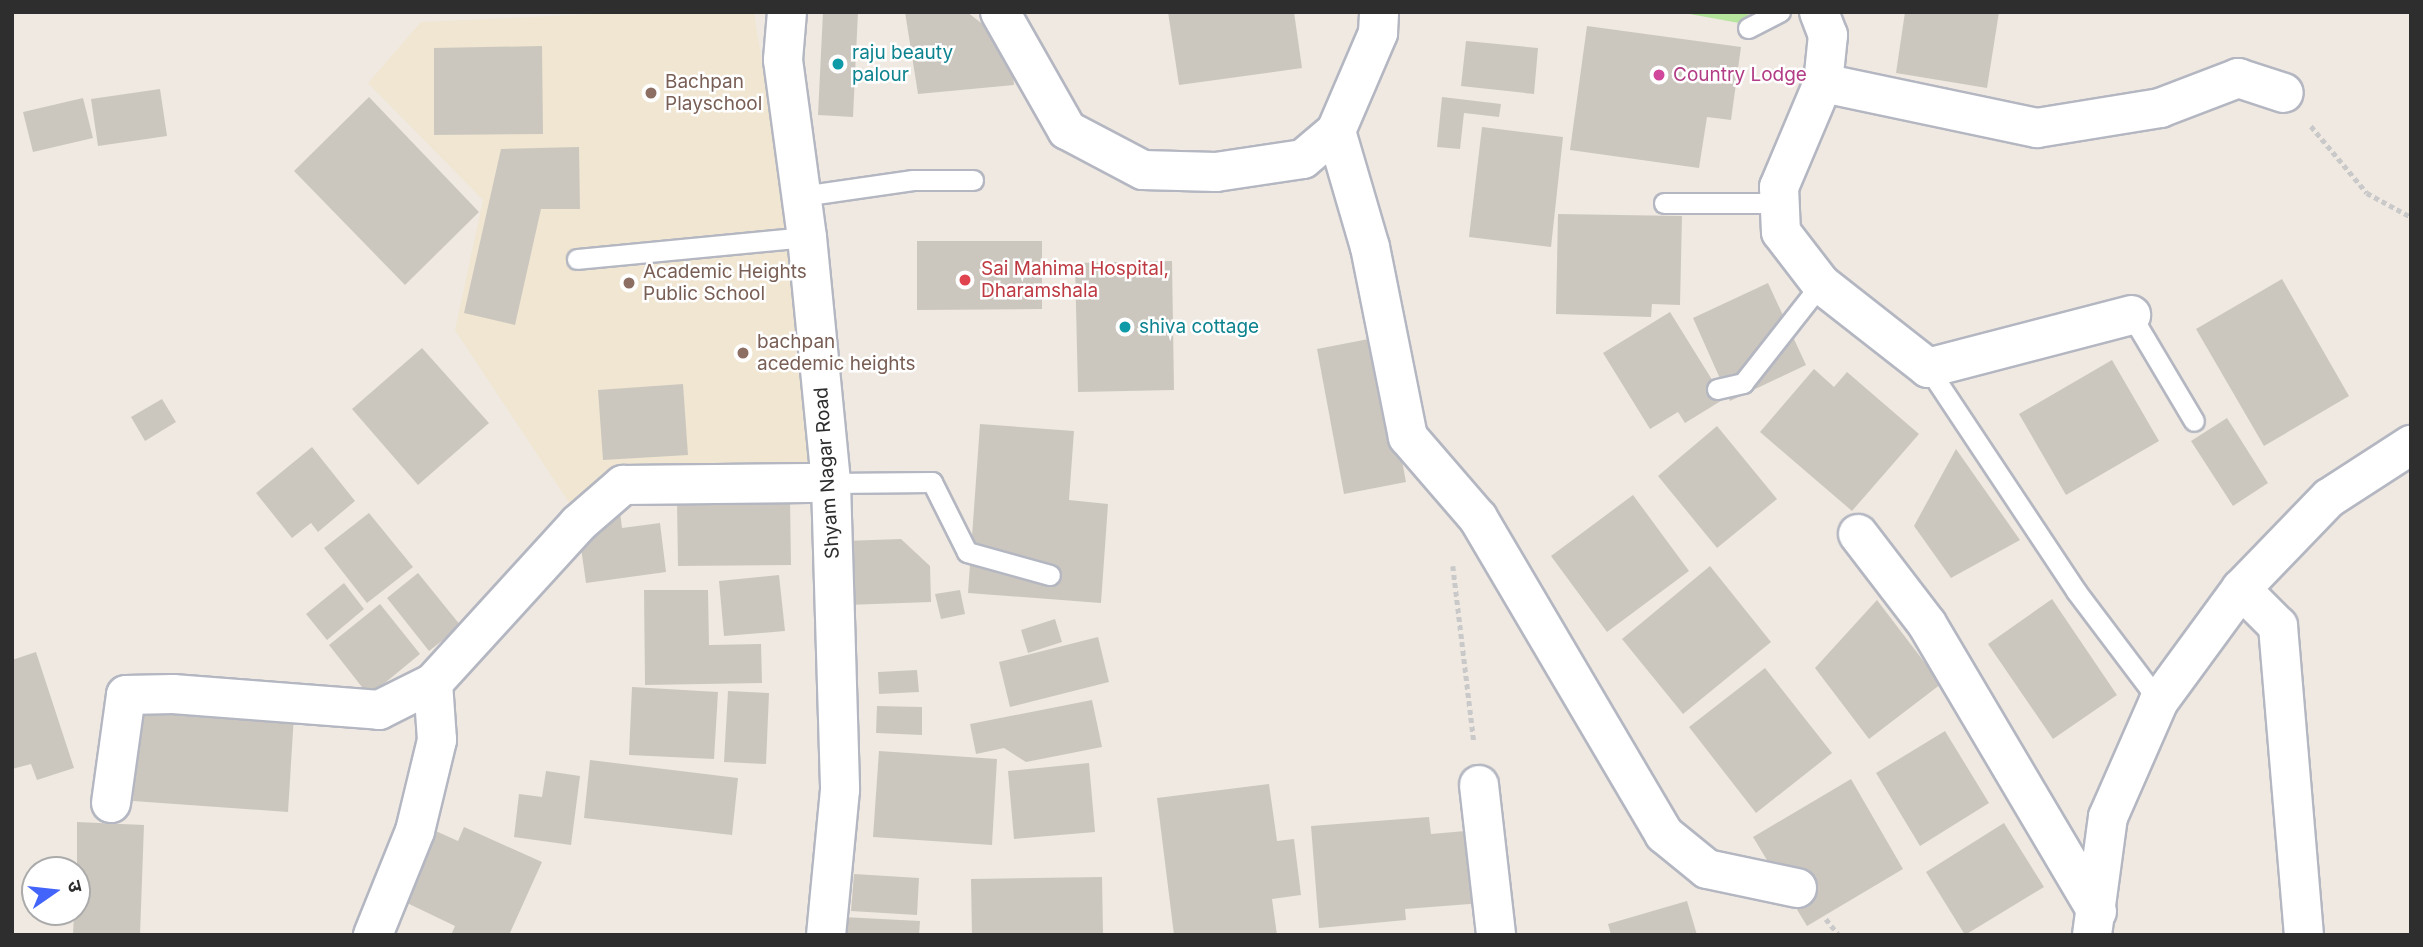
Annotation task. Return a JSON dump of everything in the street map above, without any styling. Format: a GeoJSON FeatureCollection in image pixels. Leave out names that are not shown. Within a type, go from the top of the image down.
{"type":"FeatureCollection","features":[{"type":"Feature","properties":{"kind":"street","name":"Shyam Nagar Road"},"geometry":{"type":"LineString","coordinates":[[787,12],[783,61],[807,237],[831,483],[840,790],[826,935]]}},
{"type":"Feature","properties":{"kind":"street"},"geometry":{"type":"LineString","coordinates":[[1000,12],[1067,130],[1143,170],[1216,172],[1303,159],[1336,131],[1378,33],[1379,12]]}},
{"type":"Feature","properties":{"kind":"street"},"geometry":{"type":"LineString","coordinates":[[1819,12],[1828,35],[1823,83],[1779,187],[1779,203],[1781,232],[1821,284],[1928,368],[2131,315]]}},
{"type":"Feature","properties":{"kind":"street"},"geometry":{"type":"LineString","coordinates":[[1823,83],[2037,128],[2160,108],[2238,78],[2284,93]]}},
{"type":"Feature","properties":{"kind":"street"},"geometry":{"type":"LineString","coordinates":[[1336,131],[1370,247],[1408,436],[1478,518],[1664,834],[1707,869],[1797,888]]}},
{"type":"Feature","properties":{"kind":"street"},"geometry":{"type":"LineString","coordinates":[[2095,924],[2108,817],[2159,701],[2241,589],[2329,498],[2411,445]]}},
{"type":"Feature","properties":{"kind":"street"},"geometry":{"type":"LineString","coordinates":[[111,803],[127,695],[173,694],[379,710],[433,683],[578,523],[623,485],[831,483]]}},
{"type":"Feature","properties":{"kind":"street"},"geometry":{"type":"LineString","coordinates":[[1858,534],[1927,624],[2095,924]]}},
{"type":"Feature","properties":{"kind":"street"},"geometry":{"type":"LineString","coordinates":[[2241,589],[2278,626],[2304,935]]}},
{"type":"Feature","properties":{"kind":"street"},"geometry":{"type":"LineString","coordinates":[[373,935],[415,831],[438,740],[433,683]]}},
{"type":"Feature","properties":{"kind":"street"},"geometry":{"type":"LineString","coordinates":[[1479,785],[1496,935]]}},
{"type":"Feature","properties":{"kind":"lane"},"geometry":{"type":"LineString","coordinates":[[1748,29],[1780,12]]}},
{"type":"Feature","properties":{"kind":"lane"},"geometry":{"type":"LineString","coordinates":[[802,197],[913,180],[973,180]]}},
{"type":"Feature","properties":{"kind":"lane"},"geometry":{"type":"LineString","coordinates":[[1664,203],[1779,203]]}},
{"type":"Feature","properties":{"kind":"lane"},"geometry":{"type":"LineString","coordinates":[[577,259],[807,237]]}},
{"type":"Feature","properties":{"kind":"lane"},"geometry":{"type":"LineString","coordinates":[[1717,389],[1743,383],[1821,284]]}},
{"type":"Feature","properties":{"kind":"lane"},"geometry":{"type":"LineString","coordinates":[[2131,315],[2194,421]]}},
{"type":"Feature","properties":{"kind":"lane"},"geometry":{"type":"LineString","coordinates":[[1928,368],[2076,591],[2159,701]]}},
{"type":"Feature","properties":{"kind":"lane"},"geometry":{"type":"LineString","coordinates":[[831,483],[932,482],[967,552],[1050,575]]}},
{"type":"Feature","properties":{"kind":"path"},"geometry":{"type":"LineString","coordinates":[[2284,93],[2367,193],[2411,217]]}},
{"type":"Feature","properties":{"kind":"path"},"geometry":{"type":"LineString","coordinates":[[1451,554],[1479,785]]}},
{"type":"Feature","properties":{"kind":"shaded area","name":"Academic Heights Public School"},"geometry":{"type":"Polygon","coordinates":[[[640,12],[754,12],[789,237],[814,473],[576,513],[455,330],[483,200],[368,83],[421,22],[640,12]]]}},
{"type":"Feature","properties":{"kind":"green space"},"geometry":{"type":"Polygon","coordinates":[[[1679,12],[1751,12],[1739,23],[1679,12]]]}},
{"type":"Feature","properties":{"kind":"building","name":"raju beauty palour"},"geometry":{"type":"Polygon","coordinates":[[[823,12],[858,12],[853,117],[818,115],[823,12]]]}},
{"type":"Feature","properties":{"kind":"building"},"geometry":{"type":"Polygon","coordinates":[[[905,12],[967,12],[1011,46],[1014,85],[918,94],[905,12]]]}},
{"type":"Feature","properties":{"kind":"building"},"geometry":{"type":"Polygon","coordinates":[[[1168,12],[1294,12],[1302,68],[1179,85],[1168,12]]]}},
{"type":"Feature","properties":{"kind":"building"},"geometry":{"type":"Polygon","coordinates":[[[1905,12],[1999,12],[1987,88],[1896,73],[1905,12]]]}},
{"type":"Feature","properties":{"kind":"building"},"geometry":{"type":"Polygon","coordinates":[[[1587,26],[1741,47],[1731,120],[1707,117],[1699,168],[1570,150],[1587,26]]]}},
{"type":"Feature","properties":{"kind":"building"},"geometry":{"type":"Polygon","coordinates":[[[1466,41],[1538,48],[1534,94],[1461,86],[1466,41]]]}},
{"type":"Feature","properties":{"kind":"building"},"geometry":{"type":"Polygon","coordinates":[[[542,46],[543,134],[434,135],[434,48],[542,46]]]}},
{"type":"Feature","properties":{"kind":"building"},"geometry":{"type":"Polygon","coordinates":[[[160,89],[167,136],[98,146],[91,99],[160,89]]]}},
{"type":"Feature","properties":{"kind":"building"},"geometry":{"type":"Polygon","coordinates":[[[369,97],[479,212],[405,285],[294,171],[369,97]]]}},
{"type":"Feature","properties":{"kind":"building"},"geometry":{"type":"Polygon","coordinates":[[[1442,97],[1501,104],[1499,117],[1464,113],[1460,149],[1437,147],[1442,97]]]}},
{"type":"Feature","properties":{"kind":"building"},"geometry":{"type":"Polygon","coordinates":[[[83,98],[93,138],[33,152],[23,112],[83,98]]]}},
{"type":"Feature","properties":{"kind":"building"},"geometry":{"type":"Polygon","coordinates":[[[1482,127],[1563,137],[1551,247],[1469,237],[1482,127]]]}},
{"type":"Feature","properties":{"kind":"building"},"geometry":{"type":"Polygon","coordinates":[[[579,147],[580,209],[541,209],[515,325],[464,313],[501,149],[579,147]]]}},
{"type":"Feature","properties":{"kind":"building"},"geometry":{"type":"Polygon","coordinates":[[[1558,214],[1682,216],[1680,305],[1652,304],[1651,317],[1556,314],[1558,214]]]}},
{"type":"Feature","properties":{"kind":"building"},"geometry":{"type":"Polygon","coordinates":[[[917,241],[1042,241],[1042,309],[917,310],[917,241]]]}},
{"type":"Feature","properties":{"kind":"building","name":"shiva cottage"},"geometry":{"type":"Polygon","coordinates":[[[1172,261],[1174,390],[1078,392],[1075,263],[1172,261]]]}},
{"type":"Feature","properties":{"kind":"building"},"geometry":{"type":"Polygon","coordinates":[[[2282,279],[2349,396],[2264,446],[2196,329],[2282,279]]]}},
{"type":"Feature","properties":{"kind":"building"},"geometry":{"type":"Polygon","coordinates":[[[1768,283],[1806,365],[1730,401],[1693,318],[1768,283]]]}},
{"type":"Feature","properties":{"kind":"building"},"geometry":{"type":"Polygon","coordinates":[[[1670,312],[1724,399],[1685,423],[1678,412],[1650,429],[1603,353],[1670,312]]]}},
{"type":"Feature","properties":{"kind":"building"},"geometry":{"type":"Polygon","coordinates":[[[1379,337],[1406,482],[1344,494],[1317,349],[1379,337]]]}},
{"type":"Feature","properties":{"kind":"building"},"geometry":{"type":"Polygon","coordinates":[[[422,348],[489,423],[418,485],[352,409],[422,348]]]}},
{"type":"Feature","properties":{"kind":"building"},"geometry":{"type":"Polygon","coordinates":[[[2112,360],[2159,441],[2066,495],[2019,414],[2112,360]]]}},
{"type":"Feature","properties":{"kind":"building"},"geometry":{"type":"Polygon","coordinates":[[[1814,369],[1834,387],[1847,372],[1919,434],[1852,511],[1760,432],[1814,369]]]}},
{"type":"Feature","properties":{"kind":"building"},"geometry":{"type":"Polygon","coordinates":[[[683,384],[688,455],[603,460],[598,390],[683,384]]]}},
{"type":"Feature","properties":{"kind":"building"},"geometry":{"type":"Polygon","coordinates":[[[162,399],[176,422],[145,441],[131,417],[162,399]]]}},
{"type":"Feature","properties":{"kind":"building"},"geometry":{"type":"Polygon","coordinates":[[[2227,418],[2268,483],[2233,506],[2191,441],[2227,418]]]}},
{"type":"Feature","properties":{"kind":"building"},"geometry":{"type":"Polygon","coordinates":[[[980,424],[1074,431],[1069,500],[1108,504],[1101,603],[968,593],[980,424]]]}},
{"type":"Feature","properties":{"kind":"building"},"geometry":{"type":"Polygon","coordinates":[[[1717,426],[1777,499],[1717,548],[1658,476],[1717,426]]]}},
{"type":"Feature","properties":{"kind":"building"},"geometry":{"type":"Polygon","coordinates":[[[312,447],[355,501],[318,532],[311,523],[292,538],[256,493],[312,447]]]}},
{"type":"Feature","properties":{"kind":"building"},"geometry":{"type":"Polygon","coordinates":[[[1956,449],[2020,540],[1951,578],[1914,526],[1956,449]]]}},
{"type":"Feature","properties":{"kind":"building"},"geometry":{"type":"Polygon","coordinates":[[[1633,495],[1689,571],[1607,632],[1551,556],[1633,495]]]}},
{"type":"Feature","properties":{"kind":"building"},"geometry":{"type":"Polygon","coordinates":[[[790,498],[791,565],[678,566],[677,499],[790,498]]]}},
{"type":"Feature","properties":{"kind":"building"},"geometry":{"type":"Polygon","coordinates":[[[619,503],[622,528],[660,523],[666,572],[586,583],[579,534],[619,503]]]}},
{"type":"Feature","properties":{"kind":"building"},"geometry":{"type":"Polygon","coordinates":[[[369,513],[413,567],[367,603],[324,548],[369,513]]]}},
{"type":"Feature","properties":{"kind":"building"},"geometry":{"type":"Polygon","coordinates":[[[901,539],[930,566],[931,602],[846,605],[844,541],[901,539]]]}},
{"type":"Feature","properties":{"kind":"building"},"geometry":{"type":"Polygon","coordinates":[[[1710,566],[1771,642],[1683,714],[1622,639],[1710,566]]]}},
{"type":"Feature","properties":{"kind":"building"},"geometry":{"type":"Polygon","coordinates":[[[418,573],[461,626],[429,651],[387,598],[418,573]]]}},
{"type":"Feature","properties":{"kind":"building"},"geometry":{"type":"Polygon","coordinates":[[[779,575],[785,631],[724,636],[719,581],[779,575]]]}},
{"type":"Feature","properties":{"kind":"building"},"geometry":{"type":"Polygon","coordinates":[[[344,583],[364,609],[327,640],[306,614],[344,583]]]}},
{"type":"Feature","properties":{"kind":"building"},"geometry":{"type":"Polygon","coordinates":[[[644,590],[708,590],[709,645],[761,644],[762,683],[645,685],[644,590]]]}},
{"type":"Feature","properties":{"kind":"building"},"geometry":{"type":"Polygon","coordinates":[[[960,590],[965,614],[941,619],[935,594],[960,590]]]}},
{"type":"Feature","properties":{"kind":"building"},"geometry":{"type":"Polygon","coordinates":[[[2052,599],[2117,695],[2053,739],[1988,644],[2052,599]]]}},
{"type":"Feature","properties":{"kind":"building"},"geometry":{"type":"Polygon","coordinates":[[[1877,600],[1941,684],[1869,739],[1815,668],[1877,600]]]}},
{"type":"Feature","properties":{"kind":"building"},"geometry":{"type":"Polygon","coordinates":[[[380,604],[420,654],[369,696],[329,645],[380,604]]]}},
{"type":"Feature","properties":{"kind":"building"},"geometry":{"type":"Polygon","coordinates":[[[1055,619],[1062,642],[1028,653],[1021,630],[1055,619]]]}},
{"type":"Feature","properties":{"kind":"building"},"geometry":{"type":"Polygon","coordinates":[[[1098,637],[1109,682],[1010,707],[999,662],[1098,637]]]}},
{"type":"Feature","properties":{"kind":"building"},"geometry":{"type":"Polygon","coordinates":[[[36,652],[74,768],[37,780],[31,764],[12,769],[12,660],[36,652]]]}},
{"type":"Feature","properties":{"kind":"building"},"geometry":{"type":"Polygon","coordinates":[[[1765,668],[1832,753],[1756,813],[1689,727],[1765,668]]]}},
{"type":"Feature","properties":{"kind":"building"},"geometry":{"type":"Polygon","coordinates":[[[917,670],[919,692],[879,694],[878,672],[917,670]]]}},
{"type":"Feature","properties":{"kind":"building"},"geometry":{"type":"Polygon","coordinates":[[[632,687],[718,692],[714,759],[629,755],[632,687]]]}},
{"type":"Feature","properties":{"kind":"building"},"geometry":{"type":"Polygon","coordinates":[[[728,691],[769,693],[766,764],[724,762],[728,691]]]}},
{"type":"Feature","properties":{"kind":"building"},"geometry":{"type":"Polygon","coordinates":[[[1092,700],[1102,747],[1026,762],[1004,748],[976,754],[970,724],[1092,700]]]}},
{"type":"Feature","properties":{"kind":"building"},"geometry":{"type":"Polygon","coordinates":[[[139,704],[294,715],[288,812],[133,801],[139,704]]]}},
{"type":"Feature","properties":{"kind":"building"},"geometry":{"type":"Polygon","coordinates":[[[877,706],[922,707],[922,735],[876,733],[877,706]]]}},
{"type":"Feature","properties":{"kind":"building"},"geometry":{"type":"Polygon","coordinates":[[[1945,731],[1989,803],[1920,846],[1876,773],[1945,731]]]}},
{"type":"Feature","properties":{"kind":"building"},"geometry":{"type":"Polygon","coordinates":[[[879,751],[997,759],[992,845],[873,837],[879,751]]]}},
{"type":"Feature","properties":{"kind":"building"},"geometry":{"type":"Polygon","coordinates":[[[590,760],[738,778],[732,835],[584,818],[590,760]]]}},
{"type":"Feature","properties":{"kind":"building"},"geometry":{"type":"Polygon","coordinates":[[[1089,763],[1095,832],[1014,839],[1008,771],[1089,763]]]}},
{"type":"Feature","properties":{"kind":"building"},"geometry":{"type":"Polygon","coordinates":[[[546,771],[580,776],[571,845],[514,837],[519,794],[542,797],[546,771]]]}},
{"type":"Feature","properties":{"kind":"building"},"geometry":{"type":"Polygon","coordinates":[[[1851,779],[1903,869],[1807,926],[1753,837],[1851,779]]]}},
{"type":"Feature","properties":{"kind":"building"},"geometry":{"type":"Polygon","coordinates":[[[1269,784],[1277,841],[1294,839],[1301,895],[1272,899],[1277,935],[1174,935],[1157,798],[1269,784]]]}},
{"type":"Feature","properties":{"kind":"building"},"geometry":{"type":"Polygon","coordinates":[[[1429,817],[1431,834],[1477,830],[1483,903],[1405,909],[1406,920],[1319,928],[1311,826],[1429,817]]]}},
{"type":"Feature","properties":{"kind":"building"},"geometry":{"type":"Polygon","coordinates":[[[77,822],[144,825],[140,935],[73,935],[73,926],[91,926],[91,856],[77,856],[77,822]]]}},
{"type":"Feature","properties":{"kind":"building"},"geometry":{"type":"Polygon","coordinates":[[[2004,823],[2044,887],[1965,935],[1926,872],[2004,823]]]}},
{"type":"Feature","properties":{"kind":"building"},"geometry":{"type":"Polygon","coordinates":[[[464,827],[542,862],[509,935],[451,935],[455,926],[405,902],[429,828],[458,841],[464,827]]]}},
{"type":"Feature","properties":{"kind":"building"},"geometry":{"type":"Polygon","coordinates":[[[854,874],[919,878],[917,915],[851,911],[854,874]]]}},
{"type":"Feature","properties":{"kind":"building"},"geometry":{"type":"Polygon","coordinates":[[[1102,877],[1103,935],[972,935],[971,879],[1102,877]]]}},
{"type":"Feature","properties":{"kind":"building"},"geometry":{"type":"Polygon","coordinates":[[[1687,901],[1697,935],[1611,935],[1608,924],[1687,901]]]}},
{"type":"Feature","properties":{"kind":"building"},"geometry":{"type":"Polygon","coordinates":[[[843,917],[920,921],[919,935],[842,935],[843,917]]]}},
{"type":"Feature","properties":{"kind":"place","name":"raju beauty palour"},"geometry":{"type":"Point","coordinates":[838,64]}},
{"type":"Feature","properties":{"kind":"place","name":"Country Lodge"},"geometry":{"type":"Point","coordinates":[1659,75]}},
{"type":"Feature","properties":{"kind":"place","name":"Bachpan Playschool"},"geometry":{"type":"Point","coordinates":[651,93]}},
{"type":"Feature","properties":{"kind":"place","name":"Sai Mahima Hospital, Dharamshala"},"geometry":{"type":"Point","coordinates":[965,280]}},
{"type":"Feature","properties":{"kind":"place","name":"Academic Heights Public School"},"geometry":{"type":"Point","coordinates":[629,283]}},
{"type":"Feature","properties":{"kind":"place","name":"shiva cottage"},"geometry":{"type":"Point","coordinates":[1125,327]}},
{"type":"Feature","properties":{"kind":"place","name":"bachpan acedemic heights"},"geometry":{"type":"Point","coordinates":[743,353]}}]}
